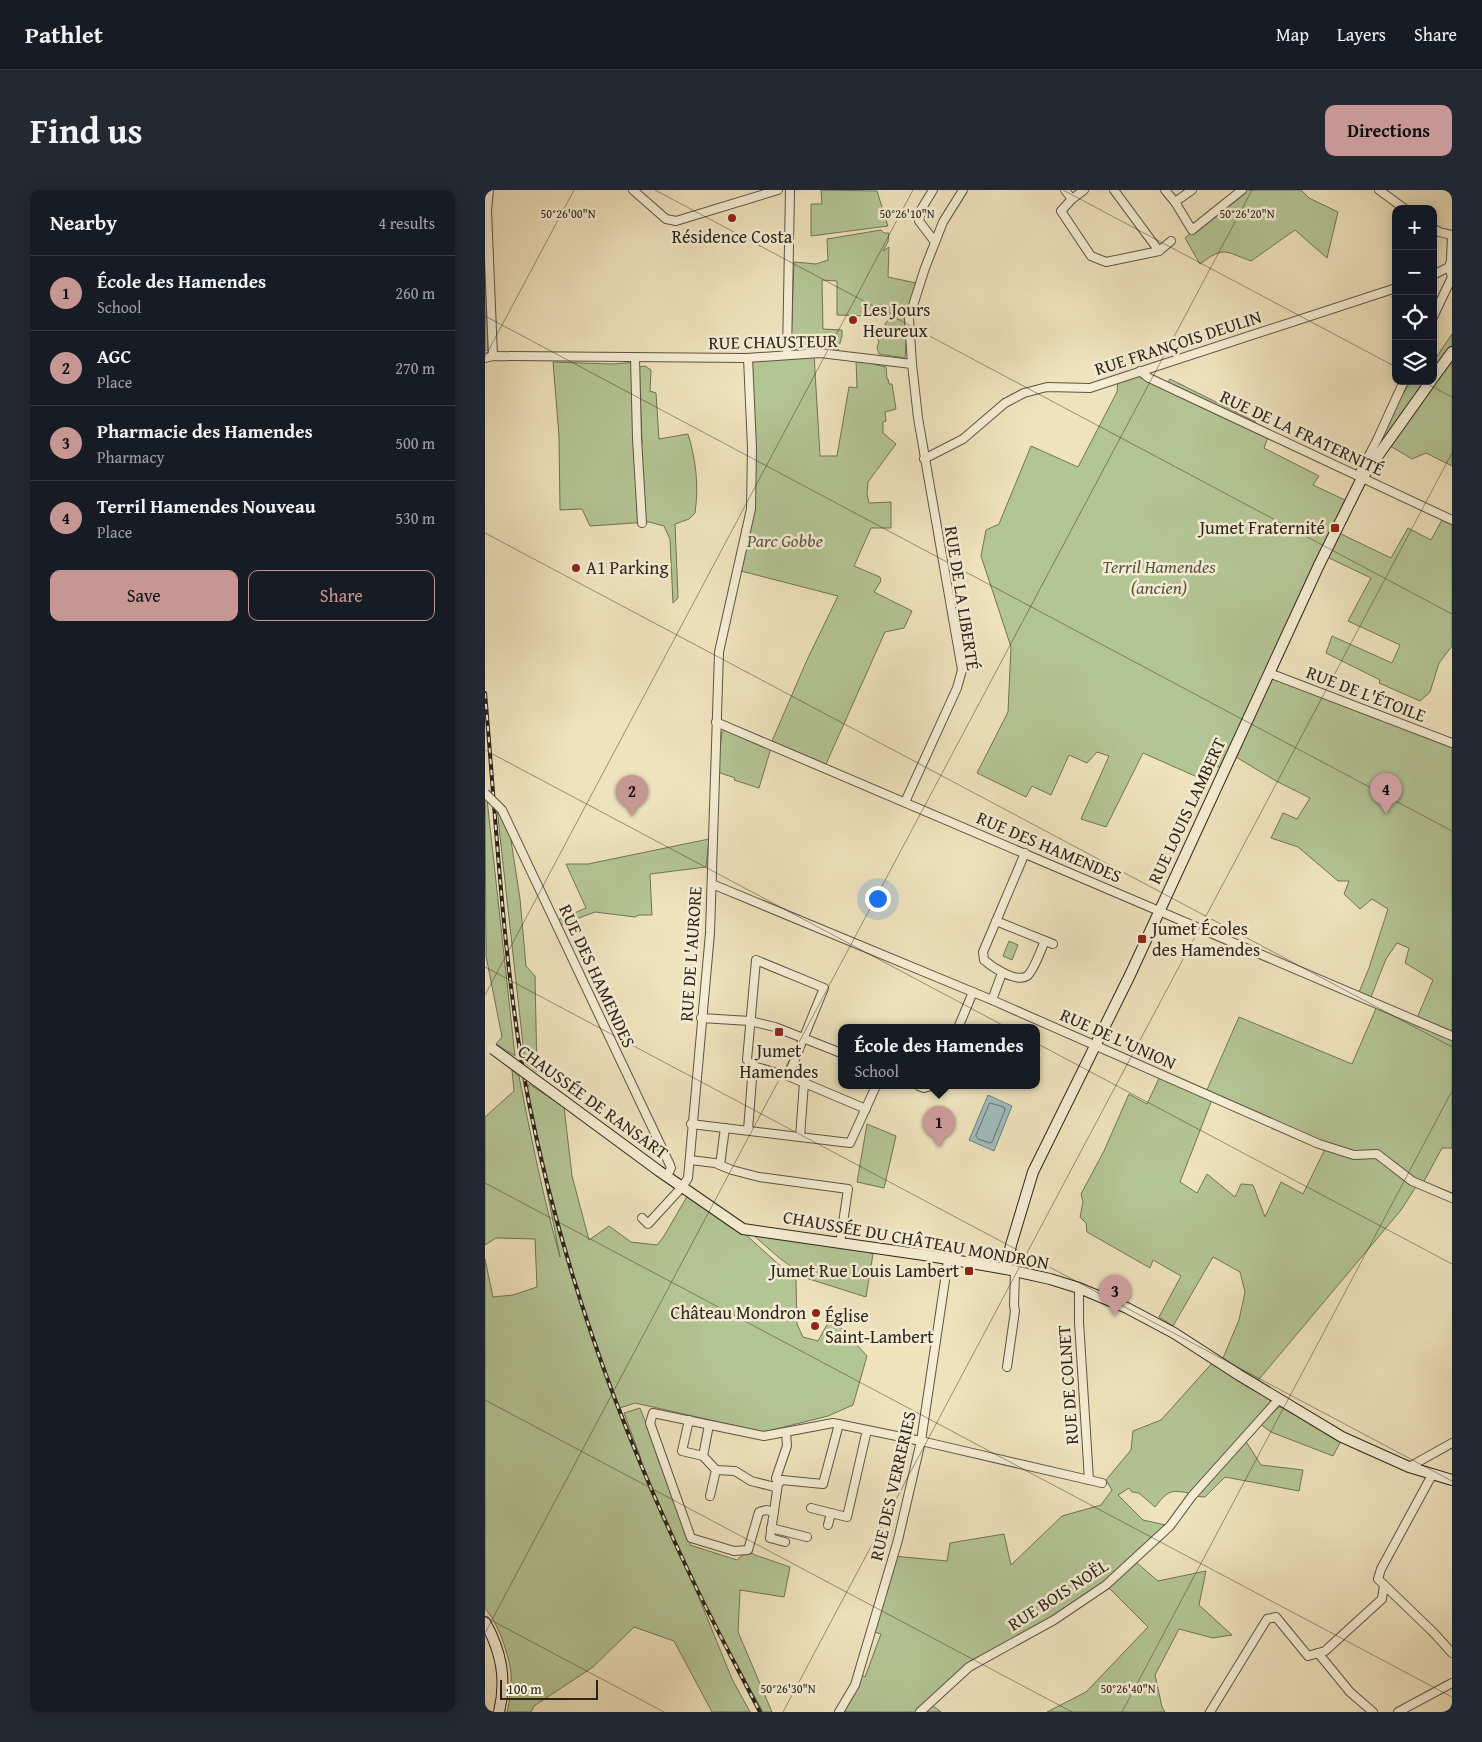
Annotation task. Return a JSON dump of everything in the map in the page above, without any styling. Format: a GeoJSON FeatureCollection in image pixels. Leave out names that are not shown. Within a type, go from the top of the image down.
{"type":"FeatureCollection","features":[{"type":"Feature","properties":{"kind":"main road"},"geometry":{"type":"LineString","coordinates":[[1437,373],[1452,352]]}},
{"type":"Feature","properties":{"kind":"main road","name":"RUE LOUIS LAMBERT"},"geometry":{"type":"LineString","coordinates":[[1011,1270],[1011,1245],[1033,1172],[1097,1045],[1360,477],[1428,385]]}},
{"type":"Feature","properties":{"kind":"main road","name":"CHAUSSÉE DE RANSART"},"geometry":{"type":"LineString","coordinates":[[489,1046],[682,1187]]}},
{"type":"Feature","properties":{"kind":"main road","name":"CHAUSSÉE DU CHÂTEAU MONDRON"},"geometry":{"type":"LineString","coordinates":[[682,1187],[743,1229],[1011,1270],[1079,1288],[1127,1308],[1159,1325],[1342,1438],[1409,1467],[1452,1480]]}},
{"type":"Feature","properties":{"kind":"main road"},"geometry":{"type":"LineString","coordinates":[[485,1622],[495,1640],[503,1667],[503,1695],[499,1712]]}},
{"type":"Feature","properties":{"kind":"street"},"geometry":{"type":"LineString","coordinates":[[489,190],[487,210],[489,357]]}},
{"type":"Feature","properties":{"kind":"street"},"geometry":{"type":"LineString","coordinates":[[633,190],[666,219],[676,221],[778,190]]}},
{"type":"Feature","properties":{"kind":"street"},"geometry":{"type":"LineString","coordinates":[[787,355],[790,190]]}},
{"type":"Feature","properties":{"kind":"street"},"geometry":{"type":"LineString","coordinates":[[933,190],[922,208],[919,220],[935,242]]}},
{"type":"Feature","properties":{"kind":"street"},"geometry":{"type":"LineString","coordinates":[[912,364],[909,318],[943,222],[963,190]]}},
{"type":"Feature","properties":{"kind":"street"},"geometry":{"type":"LineString","coordinates":[[1065,190],[1072,199]]}},
{"type":"Feature","properties":{"kind":"street"},"geometry":{"type":"LineString","coordinates":[[1084,190],[1061,211],[1091,256],[1107,262],[1159,251],[1171,241]]}},
{"type":"Feature","properties":{"kind":"street"},"geometry":{"type":"LineString","coordinates":[[1114,190],[1159,251]]}},
{"type":"Feature","properties":{"kind":"street"},"geometry":{"type":"LineString","coordinates":[[1165,190],[1175,202],[1192,230],[1242,190]]}},
{"type":"Feature","properties":{"kind":"street"},"geometry":{"type":"LineString","coordinates":[[1175,202],[1192,190]]}},
{"type":"Feature","properties":{"kind":"street"},"geometry":{"type":"LineString","coordinates":[[1379,190],[1400,205]]}},
{"type":"Feature","properties":{"kind":"street"},"geometry":{"type":"LineString","coordinates":[[1437,231],[1452,235],[1449,267],[1452,277],[1437,309]]}},
{"type":"Feature","properties":{"kind":"street"},"geometry":{"type":"LineString","coordinates":[[1437,273],[1449,267]]}},
{"type":"Feature","properties":{"kind":"street","name":"RUE FRANÇOIS DEULIN"},"geometry":{"type":"LineString","coordinates":[[924,459],[963,439],[1005,403],[1024,393],[1047,387],[1090,388],[1392,289]]}},
{"type":"Feature","properties":{"kind":"street","name":"RUE CHAUSTEUR"},"geometry":{"type":"LineString","coordinates":[[489,357],[748,358],[819,353],[912,364]]}},
{"type":"Feature","properties":{"kind":"street"},"geometry":{"type":"LineString","coordinates":[[635,358],[642,523]]}},
{"type":"Feature","properties":{"kind":"street","name":"RUE DE L'AURORE"},"geometry":{"type":"LineString","coordinates":[[682,1187],[688,1178],[691,1124],[709,933],[719,652],[751,509],[752,448],[748,358]]}},
{"type":"Feature","properties":{"kind":"street","name":"RUE DE LA LIBERTÉ"},"geometry":{"type":"LineString","coordinates":[[905,802],[957,688],[962,670],[924,459],[912,364]]}},
{"type":"Feature","properties":{"kind":"street","name":"RUE DE LA FRATERNITÉ"},"geometry":{"type":"LineString","coordinates":[[1141,371],[1149,378],[1452,520]]}},
{"type":"Feature","properties":{"kind":"street"},"geometry":{"type":"LineString","coordinates":[[1360,477],[1402,385]]}},
{"type":"Feature","properties":{"kind":"street","name":"RUE DE L'ÉTOILE"},"geometry":{"type":"LineString","coordinates":[[1269,673],[1452,743]]}},
{"type":"Feature","properties":{"kind":"street","name":"RUE DES HAMENDES"},"geometry":{"type":"LineString","coordinates":[[716,722],[1452,1036]]}},
{"type":"Feature","properties":{"kind":"street","name":"RUE DES HAMENDES"},"geometry":{"type":"LineString","coordinates":[[485,793],[502,810],[670,1165],[671,1168],[667,1176]]}},
{"type":"Feature","properties":{"kind":"street"},"geometry":{"type":"LineString","coordinates":[[1025,853],[983,952],[984,960],[1003,973],[1019,978],[1027,976],[1045,941]]}},
{"type":"Feature","properties":{"kind":"street","name":"RUE DE L'UNION"},"geometry":{"type":"LineString","coordinates":[[712,884],[992,1000],[1319,1144],[1349,1154],[1379,1155],[1412,1181],[1452,1198]]}},
{"type":"Feature","properties":{"kind":"street"},"geometry":{"type":"LineString","coordinates":[[996,921],[1053,944]]}},
{"type":"Feature","properties":{"kind":"street"},"geometry":{"type":"LineString","coordinates":[[788,1076],[824,988],[756,960],[747,1060],[753,1066],[788,1076],[866,1108]]}},
{"type":"Feature","properties":{"kind":"street"},"geometry":{"type":"LineString","coordinates":[[992,1000],[1003,973]]}},
{"type":"Feature","properties":{"kind":"street"},"geometry":{"type":"LineString","coordinates":[[960,1024],[973,992]]}},
{"type":"Feature","properties":{"kind":"street"},"geometry":{"type":"LineString","coordinates":[[701,1018],[750,1022],[775,1027],[838,1052]]}},
{"type":"Feature","properties":{"kind":"street"},"geometry":{"type":"LineString","coordinates":[[748,1130],[753,1066]]}},
{"type":"Feature","properties":{"kind":"street"},"geometry":{"type":"LineString","coordinates":[[800,1137],[804,1083]]}},
{"type":"Feature","properties":{"kind":"street"},"geometry":{"type":"LineString","coordinates":[[691,1124],[850,1143],[875,1089]]}},
{"type":"Feature","properties":{"kind":"street"},"geometry":{"type":"LineString","coordinates":[[720,1165],[725,1128]]}},
{"type":"Feature","properties":{"kind":"street"},"geometry":{"type":"LineString","coordinates":[[689,1160],[715,1163],[732,1170],[759,1177],[848,1188],[840,1243]]}},
{"type":"Feature","properties":{"kind":"street"},"geometry":{"type":"LineString","coordinates":[[642,1218],[648,1224],[682,1187]]}},
{"type":"Feature","properties":{"kind":"street","name":"RUE DES VERRERIES"},"geometry":{"type":"LineString","coordinates":[[839,1712],[855,1685],[898,1540],[921,1441],[948,1260]]}},
{"type":"Feature","properties":{"kind":"street"},"geometry":{"type":"LineString","coordinates":[[1007,1367],[1015,1311],[1016,1281],[1011,1270]]}},
{"type":"Feature","properties":{"kind":"street","name":"RUE DE COLNET"},"geometry":{"type":"LineString","coordinates":[[1079,1288],[1079,1322],[1089,1480]]}},
{"type":"Feature","properties":{"kind":"street","name":"RUE BOIS NOËL"},"geometry":{"type":"LineString","coordinates":[[920,1712],[969,1667],[1054,1620],[1107,1585],[1170,1526],[1192,1496],[1279,1399]]}},
{"type":"Feature","properties":{"kind":"street"},"geometry":{"type":"LineString","coordinates":[[774,1512],[766,1510],[759,1512],[748,1550],[734,1551],[691,1538],[650,1423],[653,1413],[764,1436],[833,1423],[921,1441],[1102,1483]]}},
{"type":"Feature","properties":{"kind":"street"},"geometry":{"type":"LineString","coordinates":[[689,1420],[683,1451],[703,1456],[716,1470],[735,1471],[751,1481],[775,1487],[783,1480],[823,1484],[839,1424]]}},
{"type":"Feature","properties":{"kind":"street"},"geometry":{"type":"LineString","coordinates":[[703,1456],[709,1425]]}},
{"type":"Feature","properties":{"kind":"street"},"geometry":{"type":"LineString","coordinates":[[811,1508],[847,1517],[867,1430]]}},
{"type":"Feature","properties":{"kind":"street"},"geometry":{"type":"LineString","coordinates":[[785,1542],[770,1538],[778,1484],[776,1478],[787,1446],[786,1432]]}},
{"type":"Feature","properties":{"kind":"street"},"geometry":{"type":"LineString","coordinates":[[1409,1467],[1452,1443]]}},
{"type":"Feature","properties":{"kind":"street"},"geometry":{"type":"LineString","coordinates":[[710,1496],[716,1470]]}},
{"type":"Feature","properties":{"kind":"street"},"geometry":{"type":"LineString","coordinates":[[1433,1474],[1381,1569],[1378,1579],[1394,1592],[1452,1653]]}},
{"type":"Feature","properties":{"kind":"street"},"geometry":{"type":"LineString","coordinates":[[828,1525],[831,1513]]}},
{"type":"Feature","properties":{"kind":"street"},"geometry":{"type":"LineString","coordinates":[[771,1528],[807,1537]]}},
{"type":"Feature","properties":{"kind":"street"},"geometry":{"type":"LineString","coordinates":[[1210,1712],[1267,1619],[1276,1617],[1308,1656],[1325,1651],[1382,1599],[1384,1585]]}},
{"type":"Feature","properties":{"kind":"street"},"geometry":{"type":"LineString","coordinates":[[1318,1653],[1349,1692],[1373,1712]]}},
{"type":"Feature","properties":{"kind":"street"},"geometry":{"type":"LineString","coordinates":[[1398,1712],[1452,1683]]}},
{"type":"Feature","properties":{"kind":"green space"},"geometry":{"type":"Polygon","coordinates":[[[821,190],[877,191],[888,226],[811,236],[811,204],[822,204],[821,190]]]}},
{"type":"Feature","properties":{"kind":"green space"},"geometry":{"type":"Polygon","coordinates":[[[1244,190],[1301,190],[1309,198],[1338,212],[1327,258],[1295,230],[1251,261],[1224,252],[1214,255],[1200,264],[1185,238],[1244,190]]]}},
{"type":"Feature","properties":{"kind":"green space"},"geometry":{"type":"Polygon","coordinates":[[[881,230],[884,233],[889,233],[888,242],[883,251],[889,247],[888,277],[916,283],[908,316],[905,358],[879,354],[877,347],[879,342],[875,334],[881,339],[890,330],[885,324],[892,315],[883,306],[871,316],[837,315],[837,281],[822,280],[823,329],[842,330],[838,350],[795,349],[791,345],[794,262],[816,264],[828,260],[827,239],[881,230]]]}},
{"type":"Feature","properties":{"kind":"green space"},"geometry":{"type":"Polygon","coordinates":[[[485,255],[488,350],[485,351],[485,255]]]}},
{"type":"Feature","properties":{"kind":"green space"},"geometry":{"type":"Polygon","coordinates":[[[1452,334],[1452,466],[1426,453],[1412,459],[1387,444],[1359,473],[1409,385],[1437,385],[1437,356],[1452,334]]]}},
{"type":"Feature","properties":{"kind":"green space","name":"Parc Gobbe"},"geometry":{"type":"Polygon","coordinates":[[[814,354],[820,456],[837,456],[849,387],[857,388],[856,360],[886,367],[887,379],[889,384],[892,384],[896,409],[885,412],[886,421],[883,422],[883,433],[896,444],[868,482],[867,494],[869,503],[891,502],[891,528],[871,528],[854,566],[880,577],[881,581],[874,592],[912,611],[904,628],[885,632],[826,764],[772,741],[807,660],[838,596],[737,570],[751,509],[748,358],[814,354]]]}},
{"type":"Feature","properties":{"kind":"green space"},"geometry":{"type":"Polygon","coordinates":[[[553,362],[613,364],[638,362],[642,444],[639,367],[645,366],[651,370],[650,391],[656,393],[659,439],[688,434],[696,473],[697,493],[695,513],[689,519],[675,524],[678,598],[673,603],[670,539],[664,526],[649,522],[590,526],[582,509],[560,510],[559,436],[553,362]]]}},
{"type":"Feature","properties":{"kind":"green space","name":"Terril Hamendes (ancien)"},"geometry":{"type":"Polygon","coordinates":[[[1139,373],[1141,378],[1170,391],[1168,383],[1170,379],[1256,422],[1252,430],[1268,437],[1264,448],[1319,476],[1313,485],[1345,500],[1264,679],[1275,677],[1452,740],[1452,1148],[1442,1148],[1423,1183],[1419,1182],[1401,1210],[1255,1384],[1223,1358],[1239,1320],[1245,1292],[1240,1272],[1213,1257],[1173,1326],[1159,1317],[1181,1276],[1153,1260],[1150,1268],[1087,1232],[1086,1223],[1080,1217],[1083,1202],[1081,1194],[1104,1151],[1129,1094],[1147,1104],[1161,1074],[1213,1097],[1180,1182],[1197,1193],[1207,1174],[1235,1197],[1241,1184],[1253,1185],[1265,1217],[1281,1182],[1303,1194],[1325,1149],[1206,1092],[1239,1017],[1352,1064],[1378,1004],[1417,1018],[1433,980],[1405,963],[1409,948],[1397,943],[1386,959],[1371,997],[1359,992],[1369,968],[1388,909],[1372,899],[1360,909],[1344,894],[1349,881],[1338,881],[1298,847],[1271,838],[1283,813],[1297,819],[1310,798],[1276,781],[1231,754],[1222,768],[1212,765],[1204,780],[1143,753],[1106,827],[1081,819],[1109,756],[1097,752],[1087,763],[1069,755],[1051,795],[1032,786],[1026,797],[977,773],[1008,712],[1011,647],[981,556],[986,530],[999,524],[1031,446],[1078,467],[1117,392],[1118,381],[1139,373]]]}},
{"type":"Feature","properties":{"kind":"green space"},"geometry":{"type":"Polygon","coordinates":[[[1443,518],[1452,522],[1452,646],[1439,663],[1430,692],[1420,701],[1379,683],[1380,680],[1326,653],[1332,636],[1392,663],[1400,645],[1348,621],[1371,578],[1327,557],[1339,533],[1391,558],[1408,528],[1431,540],[1443,518]]]}},
{"type":"Feature","properties":{"kind":"green space"},"geometry":{"type":"Polygon","coordinates":[[[726,729],[771,748],[759,788],[734,780],[735,778],[717,771],[722,732],[726,729]]]}},
{"type":"Feature","properties":{"kind":"green space"},"geometry":{"type":"Polygon","coordinates":[[[485,798],[487,799],[515,1056],[496,1044],[502,1037],[486,956],[485,798]]]}},
{"type":"Feature","properties":{"kind":"green space"},"geometry":{"type":"Polygon","coordinates":[[[497,809],[509,827],[520,899],[526,966],[535,976],[537,1072],[525,1063],[497,809]]]}},
{"type":"Feature","properties":{"kind":"green space"},"geometry":{"type":"Polygon","coordinates":[[[709,839],[706,867],[650,874],[652,915],[639,915],[635,917],[595,912],[560,925],[558,920],[586,908],[566,864],[588,864],[709,839]]]}},
{"type":"Feature","properties":{"kind":"green space"},"geometry":{"type":"Polygon","coordinates":[[[1009,941],[1018,945],[1012,960],[1003,956],[1009,941]]]}},
{"type":"Feature","properties":{"kind":"green space"},"geometry":{"type":"Polygon","coordinates":[[[512,1070],[519,1076],[543,1189],[560,1257],[527,1090],[529,1084],[564,1107],[572,1176],[589,1240],[609,1226],[631,1242],[657,1245],[688,1195],[745,1234],[796,1280],[797,1324],[803,1337],[818,1341],[830,1319],[837,1323],[867,1356],[853,1405],[828,1416],[764,1432],[635,1403],[620,1408],[641,1459],[624,1413],[640,1408],[691,1538],[690,1545],[737,1560],[750,1552],[790,1567],[784,1597],[740,1590],[738,1632],[772,1712],[763,1712],[712,1619],[684,1561],[732,1679],[750,1712],[712,1712],[674,1641],[634,1627],[593,1667],[534,1706],[531,1712],[507,1712],[511,1688],[510,1666],[498,1630],[490,1614],[485,1609],[485,1259],[493,1297],[513,1295],[537,1287],[535,1239],[496,1238],[485,1245],[485,1117],[514,1091],[512,1070]]]}},
{"type":"Feature","properties":{"kind":"green space"},"geometry":{"type":"Polygon","coordinates":[[[867,1124],[896,1136],[884,1188],[857,1182],[867,1124]]]}},
{"type":"Feature","properties":{"kind":"green space"},"geometry":{"type":"Polygon","coordinates":[[[751,1233],[865,1251],[873,1254],[866,1297],[806,1278],[751,1233]]]}},
{"type":"Feature","properties":{"kind":"green space"},"geometry":{"type":"Polygon","coordinates":[[[1214,1361],[1275,1404],[1189,1493],[1177,1491],[1169,1493],[1155,1507],[1139,1493],[1132,1492],[1129,1488],[1118,1495],[1143,1520],[1170,1526],[1111,1582],[1137,1563],[1158,1581],[1206,1571],[1199,1605],[1232,1635],[1213,1638],[1179,1629],[1155,1675],[1162,1707],[1165,1712],[1047,1712],[1086,1692],[1148,1627],[1106,1585],[969,1667],[929,1703],[941,1712],[841,1712],[862,1675],[865,1677],[881,1634],[874,1632],[893,1556],[947,1561],[950,1543],[1004,1534],[1011,1565],[1062,1516],[1101,1505],[1112,1490],[1106,1480],[1131,1450],[1133,1431],[1161,1420],[1214,1361]]]}},
{"type":"Feature","properties":{"kind":"green space"},"geometry":{"type":"Polygon","coordinates":[[[1279,1407],[1285,1407],[1342,1439],[1333,1456],[1271,1432],[1260,1424],[1279,1407]]]}},
{"type":"Feature","properties":{"kind":"green space"},"geometry":{"type":"Polygon","coordinates":[[[1245,1440],[1261,1465],[1303,1470],[1299,1491],[1225,1477],[1205,1497],[1192,1496],[1245,1440]]]}},
{"type":"Feature","properties":{"kind":"water"},"geometry":{"type":"Polygon","coordinates":[[[988,1095],[1012,1106],[994,1151],[969,1140],[988,1095]]]}},
{"type":"Feature","properties":{"kind":"railway"},"geometry":{"type":"LineString","coordinates":[[485,693],[502,899],[513,1001],[529,1103],[558,1227],[596,1348],[642,1467],[694,1583],[760,1712]]}},
{"type":"Feature","properties":{"kind":"place","name":"Résidence Costa"},"geometry":{"type":"Point","coordinates":[732,218]}},
{"type":"Feature","properties":{"kind":"place","name":"Les Jours Heureux"},"geometry":{"type":"Point","coordinates":[853,320]}},
{"type":"Feature","properties":{"kind":"place","name":"Jumet Fraternité"},"geometry":{"type":"Point","coordinates":[1335,528]}},
{"type":"Feature","properties":{"kind":"place","name":"A1 Parking"},"geometry":{"type":"Point","coordinates":[576,568]}},
{"type":"Feature","properties":{"kind":"place","name":"Terril Hamendes Nouveau"},"geometry":{"type":"Point","coordinates":[1386,814]}},
{"type":"Feature","properties":{"kind":"place","name":"AGC"},"geometry":{"type":"Point","coordinates":[632,816]}},
{"type":"Feature","properties":{"kind":"place","name":"Jumet Écoles des Hamendes"},"geometry":{"type":"Point","coordinates":[1142,939]}},
{"type":"Feature","properties":{"kind":"place","name":"Jumet Hamendes"},"geometry":{"type":"Point","coordinates":[779,1032]}},
{"type":"Feature","properties":{"kind":"place","name":"École des Hamendes"},"geometry":{"type":"Point","coordinates":[939,1147]}},
{"type":"Feature","properties":{"kind":"place","name":"Jumet Rue Louis Lambert"},"geometry":{"type":"Point","coordinates":[969,1271]}},
{"type":"Feature","properties":{"kind":"place","name":"Château Mondron"},"geometry":{"type":"Point","coordinates":[816,1313]}},
{"type":"Feature","properties":{"kind":"place","name":"Pharmacie des Hamendes"},"geometry":{"type":"Point","coordinates":[1115,1316]}},
{"type":"Feature","properties":{"kind":"place","name":"Église Saint-Lambert"},"geometry":{"type":"Point","coordinates":[815,1326]}}]}
